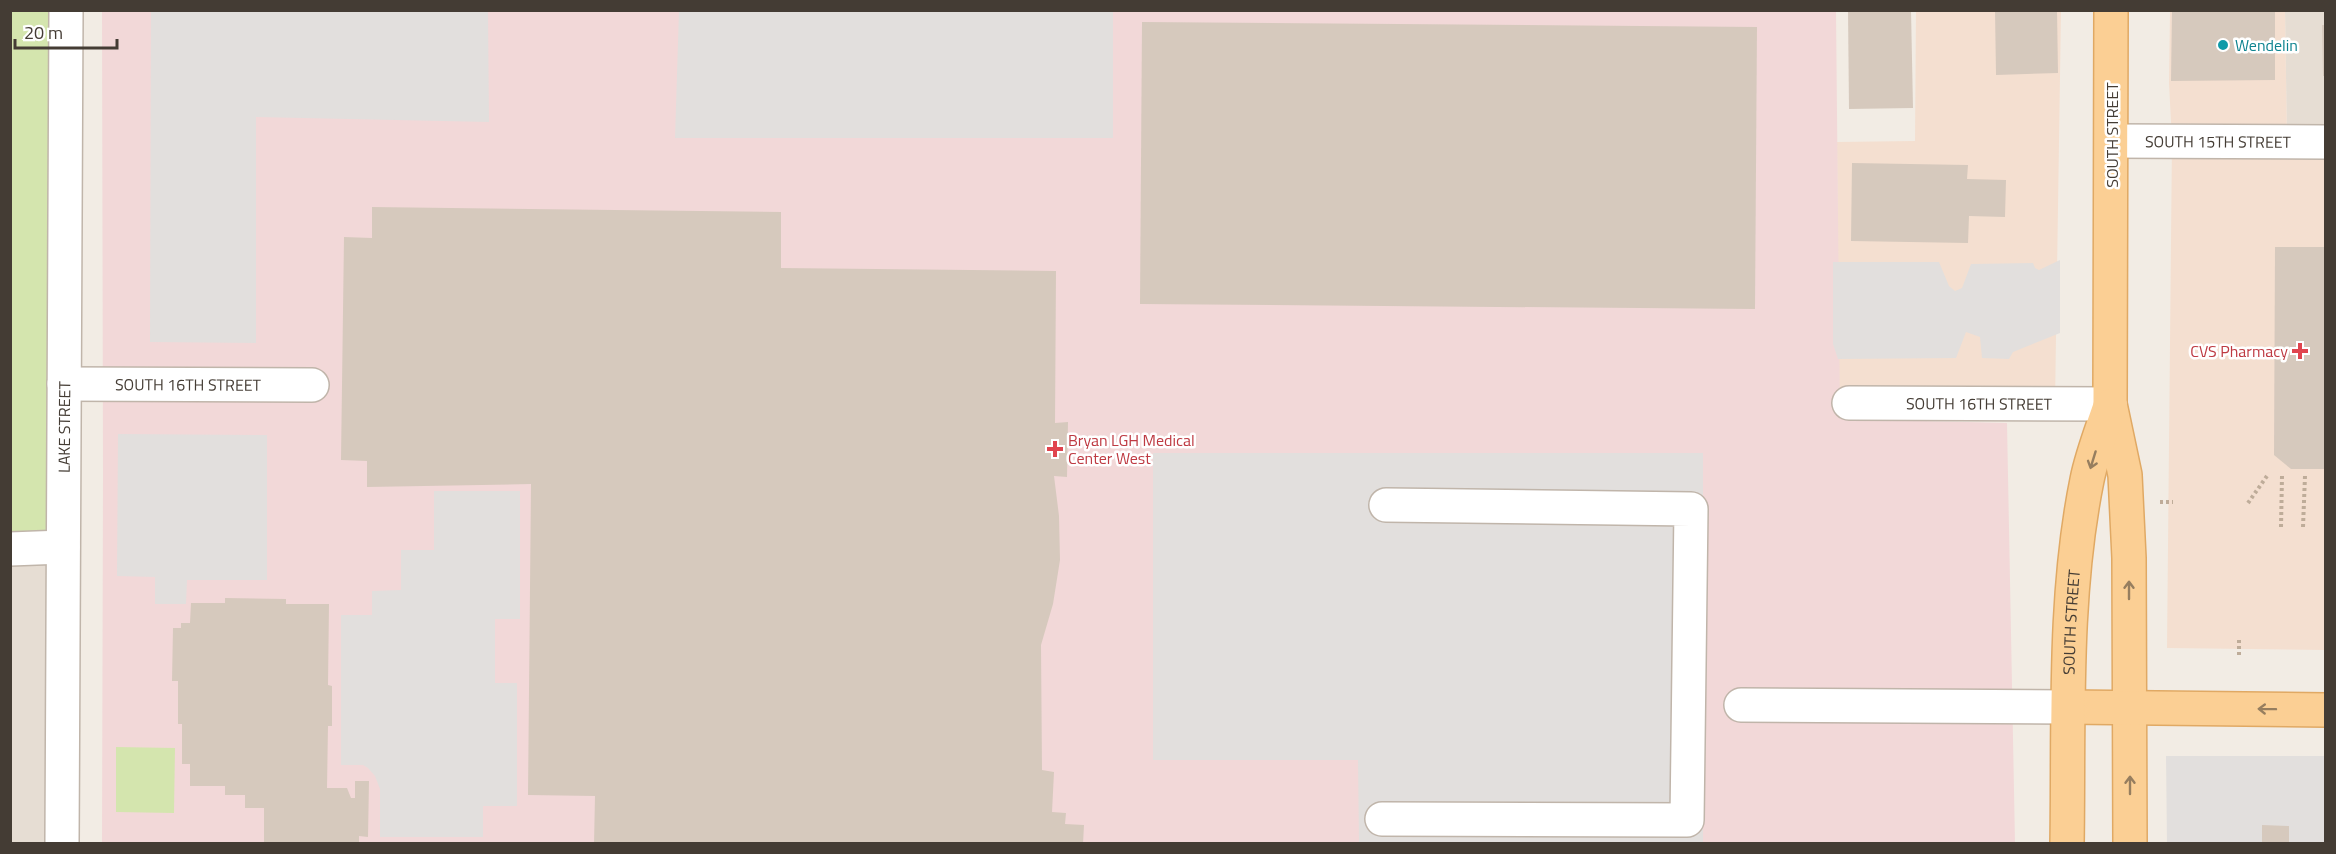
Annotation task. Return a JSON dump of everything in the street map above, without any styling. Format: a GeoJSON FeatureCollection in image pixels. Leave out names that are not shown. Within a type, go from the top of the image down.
{"type":"FeatureCollection","features":[{"type":"Feature","properties":{"kind":"main road","name":"SOUTH STREET"},"geometry":{"type":"LineString","coordinates":[[2112,10],[2110,404],[2125,475],[2129,558],[2130,843]]}},
{"type":"Feature","properties":{"kind":"main road","name":"SOUTH STREET"},"geometry":{"type":"LineString","coordinates":[[2067,843],[2070,621],[2087,479],[2110,404]]}},
{"type":"Feature","properties":{"kind":"main road"},"geometry":{"type":"LineString","coordinates":[[2069,707],[2325,710]]}},
{"type":"Feature","properties":{"kind":"street","name":"LAKE STREET"},"geometry":{"type":"LineString","coordinates":[[62,843],[66,10]]}},
{"type":"Feature","properties":{"kind":"street","name":"SOUTH 15TH STREET"},"geometry":{"type":"LineString","coordinates":[[2112,141],[2325,142]]}},
{"type":"Feature","properties":{"kind":"street","name":"SOUTH 16TH STREET"},"geometry":{"type":"LineString","coordinates":[[64,384],[312,385]]}},
{"type":"Feature","properties":{"kind":"street","name":"SOUTH 16TH STREET"},"geometry":{"type":"LineString","coordinates":[[1849,403],[2110,404]]}},
{"type":"Feature","properties":{"kind":"street"},"geometry":{"type":"LineString","coordinates":[[1382,819],[1687,820],[1688,797],[1691,509],[1386,505]]}},
{"type":"Feature","properties":{"kind":"street"},"geometry":{"type":"LineString","coordinates":[[10,549],[63,547]]}},
{"type":"Feature","properties":{"kind":"street"},"geometry":{"type":"LineString","coordinates":[[1741,705],[2069,707]]}},
{"type":"Feature","properties":{"kind":"path"},"geometry":{"type":"LineString","coordinates":[[2248,503],[2267,476]]}},
{"type":"Feature","properties":{"kind":"path"},"geometry":{"type":"LineString","coordinates":[[2281,527],[2282,476]]}},
{"type":"Feature","properties":{"kind":"path"},"geometry":{"type":"LineString","coordinates":[[2303,527],[2305,476]]}},
{"type":"Feature","properties":{"kind":"path"},"geometry":{"type":"LineString","coordinates":[[2160,502],[2173,502]]}},
{"type":"Feature","properties":{"kind":"path"},"geometry":{"type":"LineString","coordinates":[[2239,640],[2239,657]]}},
{"type":"Feature","properties":{"kind":"shaded area"},"geometry":{"type":"Polygon","coordinates":[[[679,10],[1113,11],[1113,138],[675,138],[679,10]]]}},
{"type":"Feature","properties":{"kind":"shaded area","name":"Bryan LGH Medical Center West"},"geometry":{"type":"Polygon","coordinates":[[[102,11],[1836,11],[1840,419],[2007,423],[2015,843],[102,843],[102,11]]]}},
{"type":"Feature","properties":{"kind":"shaded area"},"geometry":{"type":"Polygon","coordinates":[[[151,11],[488,11],[489,122],[256,117],[256,343],[150,342],[151,11]]]}},
{"type":"Feature","properties":{"kind":"shaded area"},"geometry":{"type":"Polygon","coordinates":[[[1916,11],[2061,11],[2055,404],[1839,402],[1837,142],[1915,141],[1916,11]]]}},
{"type":"Feature","properties":{"kind":"shaded area"},"geometry":{"type":"Polygon","coordinates":[[[2170,11],[2285,11],[2287,142],[2325,142],[2325,650],[2167,648],[2172,141],[2169,83],[2170,11]]]}},
{"type":"Feature","properties":{"kind":"shaded area"},"geometry":{"type":"Polygon","coordinates":[[[2285,11],[2325,11],[2325,142],[2287,142],[2285,11]]]}},
{"type":"Feature","properties":{"kind":"shaded area"},"geometry":{"type":"Polygon","coordinates":[[[2060,260],[2060,333],[2013,352],[2009,359],[1982,358],[1980,337],[1966,332],[1956,358],[1838,359],[1833,344],[1833,262],[1939,262],[1949,286],[1955,291],[1962,288],[1971,264],[2033,263],[2039,270],[2060,260]]]}},
{"type":"Feature","properties":{"kind":"shaded area"},"geometry":{"type":"Polygon","coordinates":[[[118,434],[267,435],[267,580],[187,580],[186,604],[155,604],[155,577],[117,576],[118,434]]]}},
{"type":"Feature","properties":{"kind":"shaded area"},"geometry":{"type":"Polygon","coordinates":[[[1153,453],[1703,453],[1703,843],[1359,843],[1358,760],[1153,760],[1153,453]]]}},
{"type":"Feature","properties":{"kind":"shaded area"},"geometry":{"type":"Polygon","coordinates":[[[434,491],[520,491],[520,619],[495,619],[495,683],[517,683],[517,806],[483,806],[483,837],[380,837],[380,789],[375,776],[363,765],[341,765],[341,615],[372,615],[372,591],[401,590],[401,550],[434,550],[434,491]]]}},
{"type":"Feature","properties":{"kind":"shaded area"},"geometry":{"type":"Polygon","coordinates":[[[63,547],[62,843],[11,844],[11,549],[63,547]]]}},
{"type":"Feature","properties":{"kind":"shaded area"},"geometry":{"type":"Polygon","coordinates":[[[2166,756],[2325,756],[2325,843],[2167,843],[2166,756]]]}},
{"type":"Feature","properties":{"kind":"green space"},"geometry":{"type":"Polygon","coordinates":[[[11,11],[66,11],[63,547],[11,549],[11,11]]]}},
{"type":"Feature","properties":{"kind":"green space"},"geometry":{"type":"Polygon","coordinates":[[[116,747],[175,748],[174,813],[116,812],[116,747]]]}},
{"type":"Feature","properties":{"kind":"building"},"geometry":{"type":"Polygon","coordinates":[[[1848,10],[1911,10],[1913,108],[1849,109],[1848,10]]]}},
{"type":"Feature","properties":{"kind":"building"},"geometry":{"type":"Polygon","coordinates":[[[1995,10],[2057,10],[2058,73],[1996,75],[1995,10]]]}},
{"type":"Feature","properties":{"kind":"building","name":"Wendelin"},"geometry":{"type":"Polygon","coordinates":[[[2172,10],[2275,10],[2275,80],[2171,81],[2172,10]]]}},
{"type":"Feature","properties":{"kind":"building"},"geometry":{"type":"Polygon","coordinates":[[[1142,22],[1757,27],[1755,309],[1140,304],[1142,22]]]}},
{"type":"Feature","properties":{"kind":"building"},"geometry":{"type":"Polygon","coordinates":[[[2322,25],[2326,25],[2326,76],[2323,76],[2322,25]]]}},
{"type":"Feature","properties":{"kind":"building"},"geometry":{"type":"Polygon","coordinates":[[[1852,163],[1968,165],[1967,179],[2006,180],[2005,217],[1969,216],[1968,243],[1851,241],[1852,163]]]}},
{"type":"Feature","properties":{"kind":"building"},"geometry":{"type":"Polygon","coordinates":[[[372,207],[781,212],[781,268],[1056,271],[1055,423],[1068,422],[1067,477],[1054,476],[1059,516],[1060,560],[1053,604],[1041,645],[1042,770],[1054,772],[1052,812],[1066,813],[1065,824],[1084,825],[1083,844],[594,844],[595,796],[528,795],[531,484],[367,487],[367,461],[341,460],[344,237],[372,238],[372,207]]]}},
{"type":"Feature","properties":{"kind":"building","name":"CVS Pharmacy"},"geometry":{"type":"Polygon","coordinates":[[[2275,247],[2326,247],[2326,469],[2291,469],[2274,455],[2275,247]]]}},
{"type":"Feature","properties":{"kind":"building"},"geometry":{"type":"Polygon","coordinates":[[[225,598],[286,599],[286,604],[329,604],[328,685],[332,686],[332,726],[328,726],[327,788],[347,788],[351,798],[355,798],[355,781],[369,781],[368,837],[359,836],[359,844],[264,844],[264,808],[245,808],[245,795],[225,795],[225,786],[190,786],[190,764],[182,764],[182,724],[178,724],[178,681],[172,681],[173,628],[181,628],[181,623],[190,623],[191,603],[225,603],[225,598]]]}},
{"type":"Feature","properties":{"kind":"building"},"geometry":{"type":"Polygon","coordinates":[[[2262,825],[2289,826],[2289,844],[2262,844],[2262,825]]]}},
{"type":"Feature","properties":{"kind":"place","name":"Wendelin"},"geometry":{"type":"Point","coordinates":[2223,45]}},
{"type":"Feature","properties":{"kind":"place","name":"CVS Pharmacy"},"geometry":{"type":"Point","coordinates":[2300,351]}},
{"type":"Feature","properties":{"kind":"place","name":"Bryan LGH Medical Center West"},"geometry":{"type":"Point","coordinates":[1055,449]}}]}
